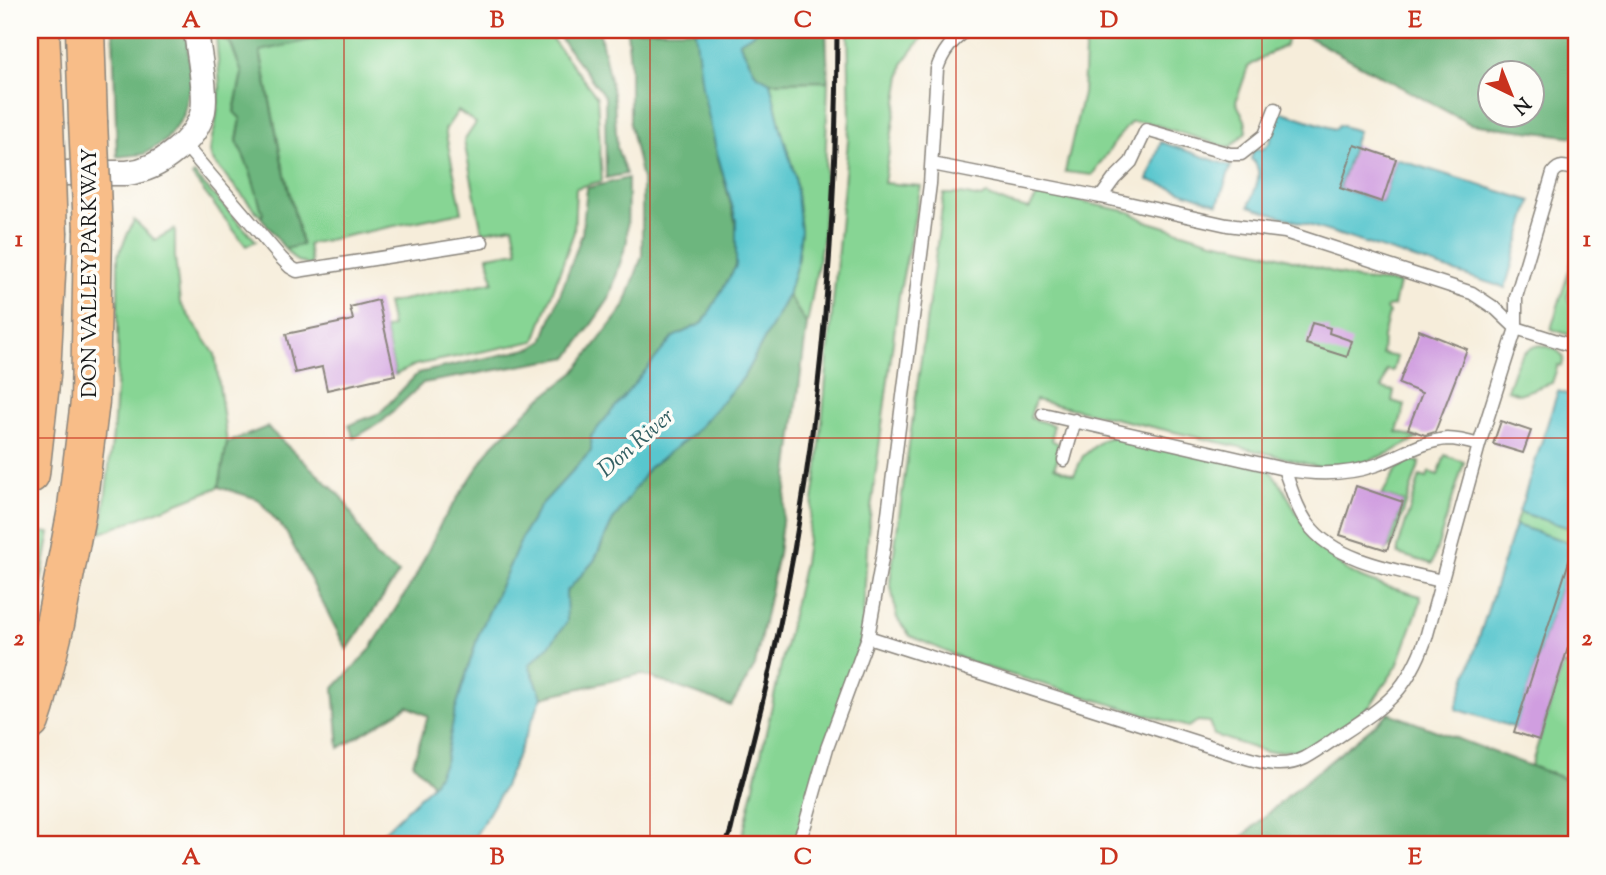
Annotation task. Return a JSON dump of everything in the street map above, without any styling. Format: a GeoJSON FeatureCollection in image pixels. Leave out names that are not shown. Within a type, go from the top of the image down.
{"type":"FeatureCollection","features":[{"type":"Feature","properties":{"kind":"highway","name":"DON VALLEY PARKWAY"},"geometry":{"type":"LineString","coordinates":[[30,474],[41,375],[48,234],[40,30]]}},
{"type":"Feature","properties":{"kind":"highway","name":"DON VALLEY PARKWAY"},"geometry":{"type":"LineString","coordinates":[[30,721],[55,624],[76,515],[90,401],[93,230],[85,30]]}},
{"type":"Feature","properties":{"kind":"street"},"geometry":{"type":"LineString","coordinates":[[30,173],[139,172],[160,163],[184,144],[199,122],[203,109],[196,30]]}},
{"type":"Feature","properties":{"kind":"lane"},"geometry":{"type":"LineString","coordinates":[[797,845],[827,748],[868,636],[883,553],[932,164],[937,69],[947,48],[967,30]]}},
{"type":"Feature","properties":{"kind":"lane"},"geometry":{"type":"LineString","coordinates":[[1101,197],[1131,162],[1146,130],[1230,155],[1241,154],[1265,135],[1275,109]]}},
{"type":"Feature","properties":{"kind":"lane"},"geometry":{"type":"LineString","coordinates":[[184,144],[293,270],[482,242]]}},
{"type":"Feature","properties":{"kind":"lane"},"geometry":{"type":"LineString","coordinates":[[932,164],[1227,225],[1284,232],[1472,293],[1496,309],[1516,328],[1576,347]]}},
{"type":"Feature","properties":{"kind":"lane"},"geometry":{"type":"LineString","coordinates":[[868,636],[1240,757],[1281,765],[1296,763],[1311,756],[1379,709],[1399,690],[1412,671],[1421,651],[1479,445],[1516,328],[1516,297],[1553,173],[1563,166],[1576,170]]}},
{"type":"Feature","properties":{"kind":"lane"},"geometry":{"type":"LineString","coordinates":[[1043,414],[1311,473],[1350,471],[1374,466],[1441,440],[1454,439],[1479,445]]}},
{"type":"Feature","properties":{"kind":"lane"},"geometry":{"type":"LineString","coordinates":[[1064,460],[1076,420]]}},
{"type":"Feature","properties":{"kind":"lane"},"geometry":{"type":"LineString","coordinates":[[1284,469],[1303,515],[1310,527],[1325,541],[1365,561],[1442,581]]}},
{"type":"Feature","properties":{"kind":"green space"},"geometry":{"type":"Polygon","coordinates":[[[113,30],[186,30],[191,85],[183,117],[165,141],[144,154],[117,157],[113,30]]]}},
{"type":"Feature","properties":{"kind":"green space"},"geometry":{"type":"Polygon","coordinates":[[[215,30],[357,30],[260,51],[302,245],[285,249],[261,217],[263,214],[250,171],[237,141],[241,119],[234,112],[242,73],[231,44],[216,35],[215,30]]]}},
{"type":"Feature","properties":{"kind":"green space"},"geometry":{"type":"Polygon","coordinates":[[[357,30],[545,30],[597,97],[602,181],[576,188],[574,232],[535,341],[415,365],[395,375],[385,329],[392,327],[387,303],[493,282],[488,256],[518,251],[513,226],[482,232],[464,141],[476,123],[458,111],[445,130],[462,212],[308,244],[310,266],[295,260],[285,249],[302,244],[282,162],[260,50],[357,30]]]}},
{"type":"Feature","properties":{"kind":"green space"},"geometry":{"type":"Polygon","coordinates":[[[554,30],[599,30],[614,99],[617,148],[626,174],[606,178],[605,97],[554,30]]]}},
{"type":"Feature","properties":{"kind":"green space"},"geometry":{"type":"Polygon","coordinates":[[[627,30],[695,30],[716,149],[736,224],[736,266],[703,323],[673,337],[643,375],[591,451],[541,505],[526,529],[478,636],[455,711],[445,762],[433,784],[413,763],[428,716],[408,706],[339,748],[334,688],[369,651],[415,578],[441,523],[492,446],[536,402],[574,373],[624,307],[642,256],[642,179],[630,125],[627,30]]]}},
{"type":"Feature","properties":{"kind":"green space"},"geometry":{"type":"Polygon","coordinates":[[[759,30],[826,30],[828,81],[770,82],[756,74],[739,42],[759,30]]]}},
{"type":"Feature","properties":{"kind":"green space"},"geometry":{"type":"Polygon","coordinates":[[[848,30],[928,30],[903,63],[884,183],[921,186],[899,296],[868,532],[862,637],[798,845],[739,845],[804,562],[818,466],[850,118],[848,30]]]}},
{"type":"Feature","properties":{"kind":"green space"},"geometry":{"type":"Polygon","coordinates":[[[1086,30],[1291,30],[1285,46],[1248,67],[1236,102],[1247,131],[1230,148],[1146,122],[1131,122],[1092,175],[1065,172],[1083,93],[1086,30]]]}},
{"type":"Feature","properties":{"kind":"green space"},"geometry":{"type":"Polygon","coordinates":[[[1295,30],[1576,30],[1576,137],[1519,130],[1546,130],[1546,60],[1476,60],[1476,125],[1470,124],[1295,30]]]}},
{"type":"Feature","properties":{"kind":"green space"},"geometry":{"type":"Polygon","coordinates":[[[216,35],[231,44],[242,73],[234,111],[241,119],[237,141],[250,171],[263,214],[261,217],[212,160],[210,152],[220,88],[216,35]]]}},
{"type":"Feature","properties":{"kind":"green space"},"geometry":{"type":"Polygon","coordinates":[[[828,81],[823,236],[807,325],[788,295],[797,263],[801,231],[795,176],[770,82],[828,81]]]}},
{"type":"Feature","properties":{"kind":"green space"},"geometry":{"type":"Polygon","coordinates":[[[194,174],[256,241],[246,246],[192,176],[194,174]]]}},
{"type":"Feature","properties":{"kind":"green space"},"geometry":{"type":"Polygon","coordinates":[[[628,178],[627,241],[609,299],[569,357],[423,383],[383,421],[354,438],[349,425],[380,413],[418,373],[532,348],[543,341],[582,234],[587,188],[628,178]]]}},
{"type":"Feature","properties":{"kind":"green space"},"geometry":{"type":"Polygon","coordinates":[[[1039,193],[1130,212],[1146,221],[1209,240],[1265,252],[1360,280],[1399,283],[1394,306],[1386,309],[1389,313],[1382,354],[1397,357],[1393,371],[1387,370],[1382,388],[1394,391],[1392,401],[1405,405],[1397,432],[1418,438],[1392,452],[1360,464],[1319,467],[1035,400],[1030,418],[1053,425],[1052,440],[1063,447],[1054,467],[1074,475],[1083,456],[1102,440],[1118,435],[1267,468],[1282,486],[1312,536],[1334,561],[1362,578],[1420,596],[1421,601],[1397,666],[1370,706],[1331,736],[1303,750],[1265,752],[1214,735],[1209,722],[1198,721],[1188,727],[975,664],[910,636],[897,618],[890,581],[944,194],[981,198],[987,195],[1029,209],[1039,193]]]}},
{"type":"Feature","properties":{"kind":"green space"},"geometry":{"type":"Polygon","coordinates":[[[134,220],[155,240],[175,229],[180,303],[215,354],[227,443],[219,487],[101,533],[113,434],[118,359],[118,255],[134,220]]]}},
{"type":"Feature","properties":{"kind":"green space"},"geometry":{"type":"Polygon","coordinates":[[[1576,247],[1576,271],[1567,298],[1576,314],[1576,337],[1551,329],[1576,247]]]}},
{"type":"Feature","properties":{"kind":"green space"},"geometry":{"type":"Polygon","coordinates":[[[788,295],[807,325],[778,554],[755,666],[731,706],[641,674],[542,697],[529,665],[549,646],[566,592],[594,561],[612,522],[649,468],[693,434],[743,378],[788,295]]]}},
{"type":"Feature","properties":{"kind":"green space"},"geometry":{"type":"Polygon","coordinates":[[[1540,345],[1557,350],[1564,358],[1562,366],[1558,365],[1552,383],[1519,394],[1507,390],[1521,356],[1532,347],[1540,345]]]}},
{"type":"Feature","properties":{"kind":"green space"},"geometry":{"type":"Polygon","coordinates":[[[267,427],[343,498],[376,558],[399,573],[347,650],[286,532],[258,499],[219,487],[227,443],[267,427]]]}},
{"type":"Feature","properties":{"kind":"green space"},"geometry":{"type":"Polygon","coordinates":[[[1445,455],[1464,462],[1432,564],[1398,554],[1398,547],[1420,476],[1427,478],[1429,472],[1438,475],[1445,455]]]}},
{"type":"Feature","properties":{"kind":"green space"},"geometry":{"type":"Polygon","coordinates":[[[1409,460],[1420,462],[1392,546],[1387,550],[1403,502],[1382,495],[1396,470],[1409,460]]]}},
{"type":"Feature","properties":{"kind":"green space"},"geometry":{"type":"Polygon","coordinates":[[[1519,512],[1576,530],[1574,544],[1515,525],[1519,512]]]}},
{"type":"Feature","properties":{"kind":"green space"},"geometry":{"type":"Polygon","coordinates":[[[41,532],[50,533],[30,639],[30,580],[41,532]]]}},
{"type":"Feature","properties":{"kind":"green space"},"geometry":{"type":"Polygon","coordinates":[[[1563,664],[1576,668],[1576,783],[1531,766],[1563,664]]]}},
{"type":"Feature","properties":{"kind":"green space"},"geometry":{"type":"Polygon","coordinates":[[[1389,713],[1576,783],[1576,845],[1233,845],[1389,713]]]}},
{"type":"Feature","properties":{"kind":"water","name":"Don River"},"geometry":{"type":"Polygon","coordinates":[[[695,30],[759,30],[739,42],[756,74],[770,82],[795,176],[801,231],[797,263],[788,295],[743,378],[693,434],[649,468],[612,522],[594,561],[566,592],[567,622],[549,646],[529,665],[542,697],[503,789],[470,845],[370,845],[433,784],[445,762],[455,711],[478,636],[526,529],[541,505],[591,451],[591,436],[673,337],[703,323],[736,266],[736,220],[702,87],[695,30]]]}},
{"type":"Feature","properties":{"kind":"water"},"geometry":{"type":"Polygon","coordinates":[[[1279,111],[1335,129],[1339,125],[1358,131],[1340,188],[1382,202],[1396,159],[1531,201],[1505,288],[1249,206],[1258,175],[1258,169],[1251,159],[1254,149],[1263,149],[1270,142],[1279,111]]]}},
{"type":"Feature","properties":{"kind":"water"},"geometry":{"type":"Polygon","coordinates":[[[1161,142],[1231,166],[1218,204],[1148,180],[1161,142]]]}},
{"type":"Feature","properties":{"kind":"water"},"geometry":{"type":"Polygon","coordinates":[[[1558,391],[1576,397],[1576,530],[1519,512],[1558,391]]]}},
{"type":"Feature","properties":{"kind":"water"},"geometry":{"type":"Polygon","coordinates":[[[1515,525],[1574,544],[1516,728],[1456,709],[1515,525]]]}},
{"type":"Feature","properties":{"kind":"building"},"geometry":{"type":"Polygon","coordinates":[[[1355,145],[1396,159],[1382,202],[1340,188],[1355,145]]]}},
{"type":"Feature","properties":{"kind":"building"},"geometry":{"type":"Polygon","coordinates":[[[378,300],[395,375],[327,390],[322,367],[295,373],[286,334],[353,320],[350,307],[378,300]]]}},
{"type":"Feature","properties":{"kind":"building"},"geometry":{"type":"Polygon","coordinates":[[[1312,323],[1330,328],[1329,333],[1352,341],[1347,357],[1306,344],[1312,323]]]}},
{"type":"Feature","properties":{"kind":"building"},"geometry":{"type":"Polygon","coordinates":[[[1419,330],[1467,349],[1435,432],[1425,435],[1408,429],[1422,393],[1399,384],[1419,330]]]}},
{"type":"Feature","properties":{"kind":"building"},"geometry":{"type":"Polygon","coordinates":[[[1501,421],[1531,431],[1523,453],[1493,444],[1501,421]]]}},
{"type":"Feature","properties":{"kind":"building"},"geometry":{"type":"Polygon","coordinates":[[[1356,486],[1403,502],[1387,550],[1340,535],[1356,486]]]}},
{"type":"Feature","properties":{"kind":"building"},"geometry":{"type":"Polygon","coordinates":[[[1573,549],[1576,549],[1576,622],[1539,740],[1514,732],[1573,549]]]}},
{"type":"Feature","properties":{"kind":"railway"},"geometry":{"type":"LineString","coordinates":[[726,845],[776,641],[796,542],[817,396],[834,177],[837,30]]}}]}
